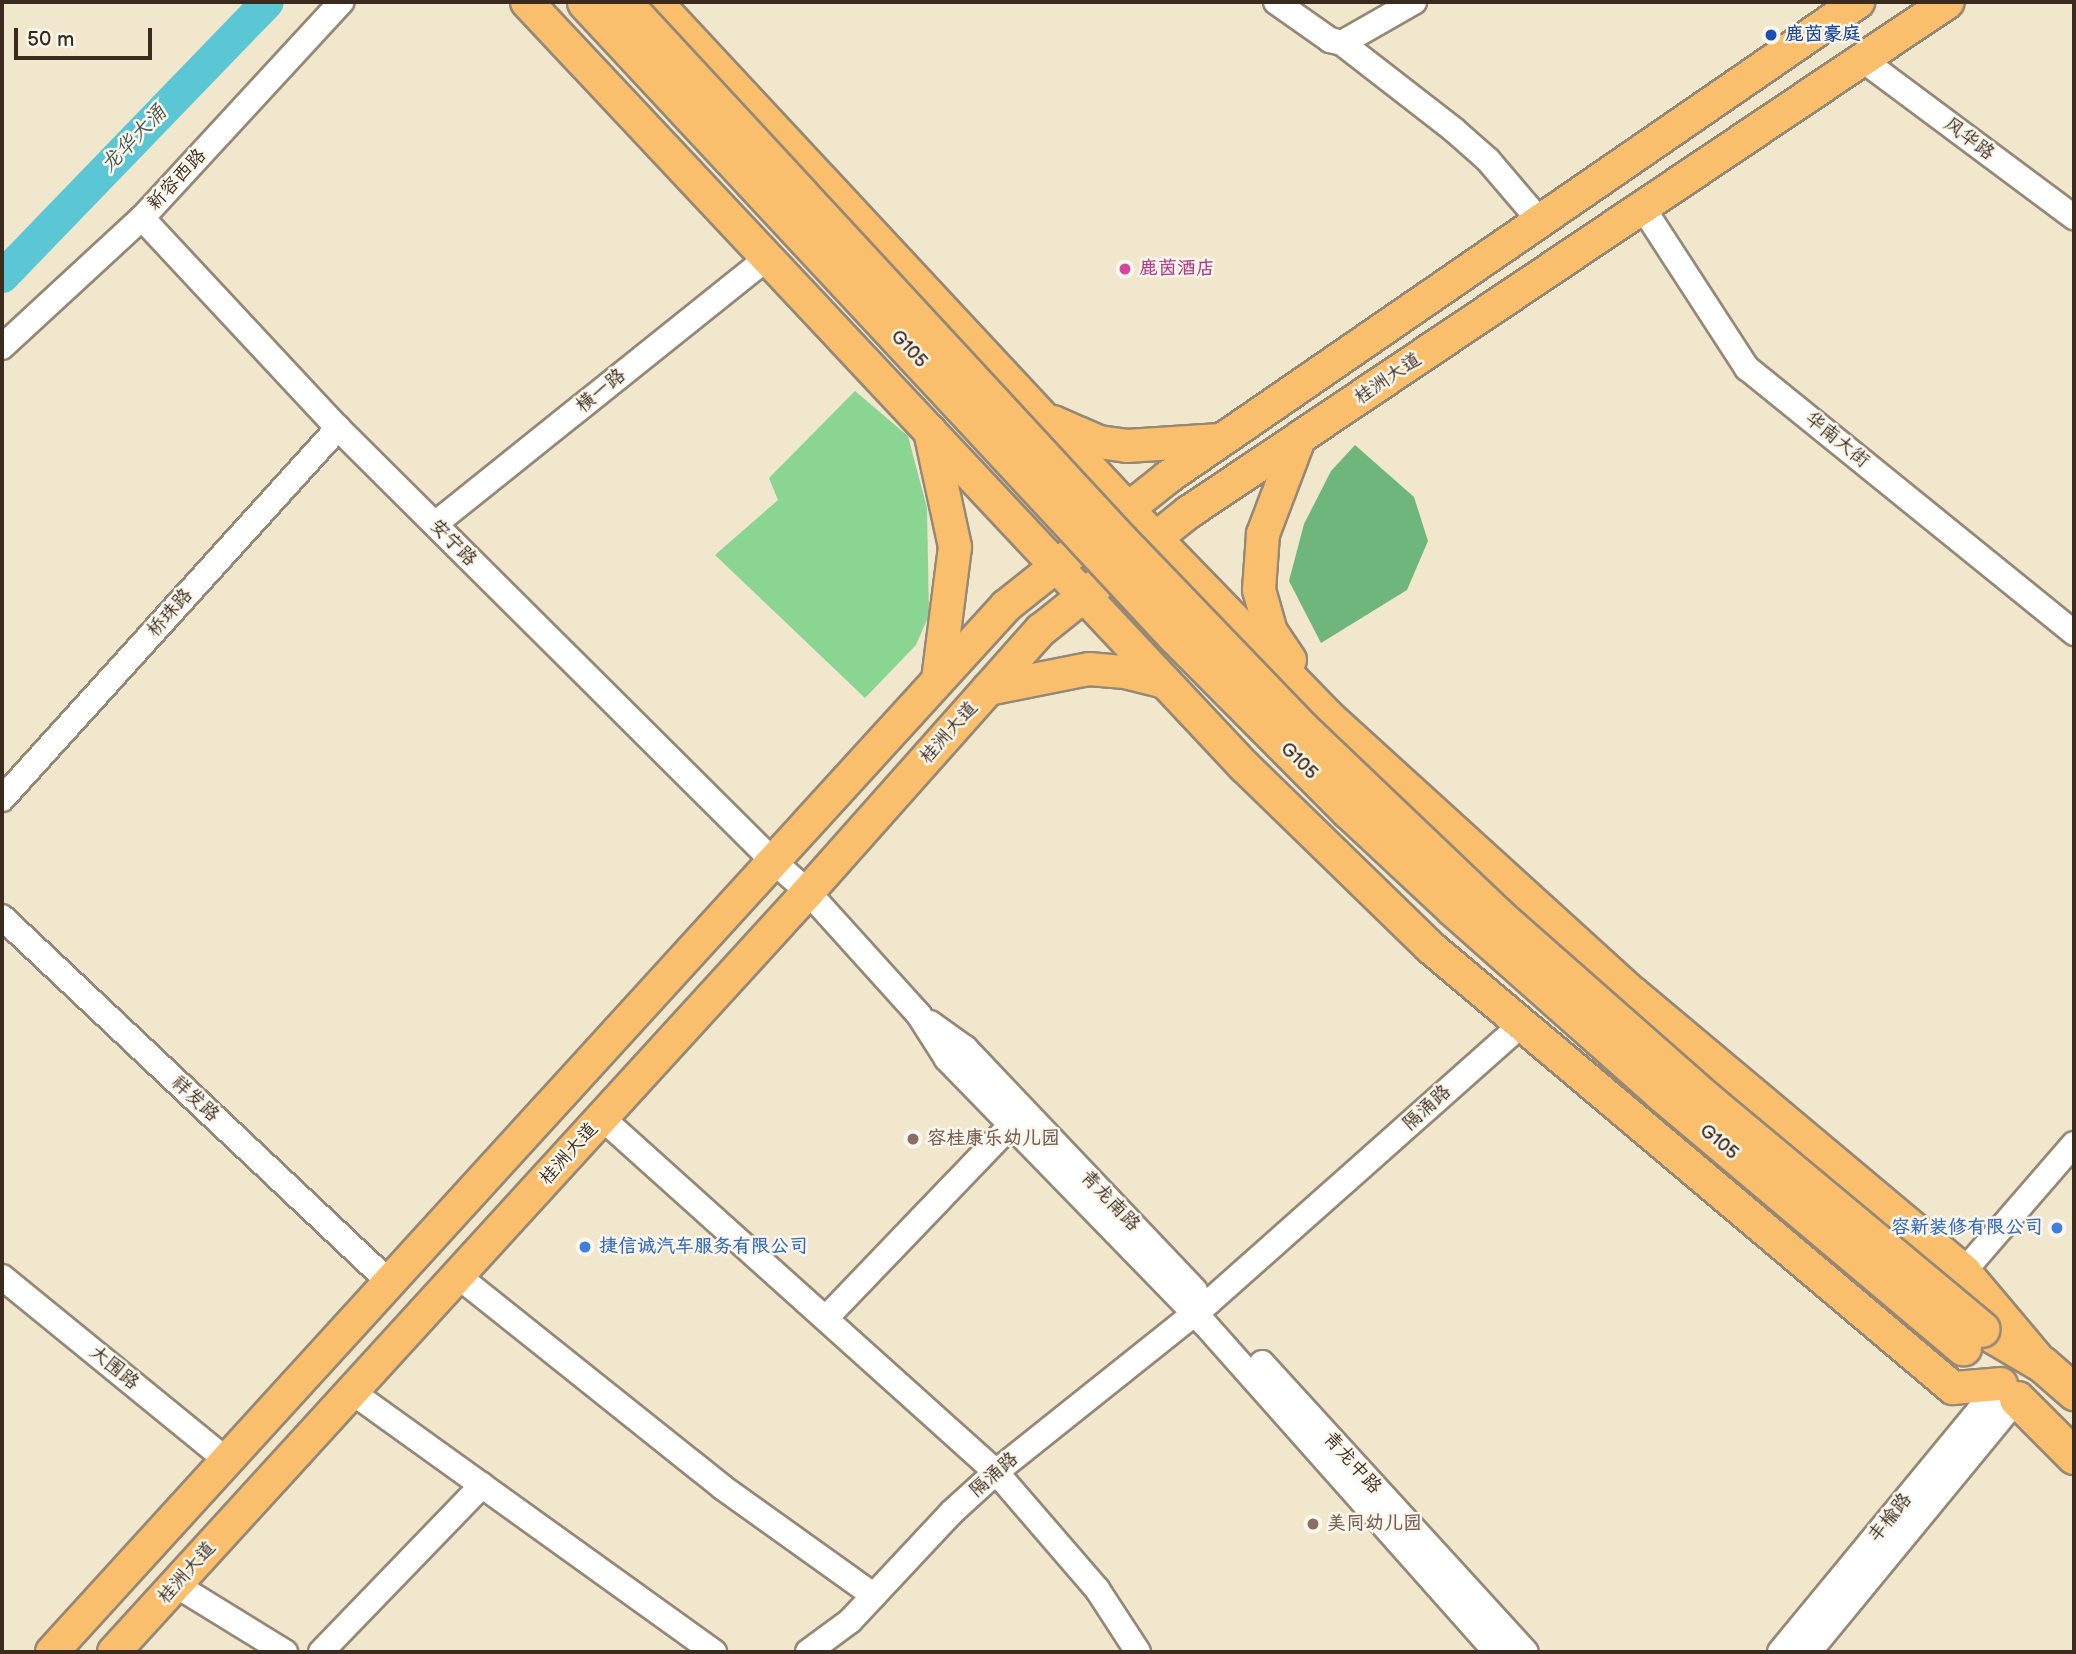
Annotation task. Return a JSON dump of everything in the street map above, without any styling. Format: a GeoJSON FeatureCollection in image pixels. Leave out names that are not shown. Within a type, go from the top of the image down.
{"type":"FeatureCollection","features":[{"type":"Feature","properties":{"kind":"highway","name":"G105"},"geometry":{"type":"LineString","coordinates":[[585,2],[1175,636],[1349,811],[1454,909],[1661,1093],[1972,1338],[2042,1364],[2074,1392]]}},
{"type":"Feature","properties":{"kind":"highway","name":"G105"},"geometry":{"type":"LineString","coordinates":[[623,2],[1120,540],[1303,730],[1498,916],[1972,1338]]}},
{"type":"Feature","properties":{"kind":"highway","name":"G105"},"geometry":{"type":"LineString","coordinates":[[2009,1391],[2074,1456]]}},
{"type":"Feature","properties":{"kind":"main road"},"geometry":{"type":"LineString","coordinates":[[527,2],[1213,733],[1430,947],[1953,1388],[2009,1391]]}},
{"type":"Feature","properties":{"kind":"main road"},"geometry":{"type":"LineString","coordinates":[[656,2],[1155,538],[1328,716],[1634,994],[1965,1271],[2042,1364]]}},
{"type":"Feature","properties":{"kind":"main road","name":"桂洲大道"},"geometry":{"type":"LineString","coordinates":[[114,1652],[808,892],[1041,630],[1155,538],[1948,2]]}},
{"type":"Feature","properties":{"kind":"main road"},"geometry":{"type":"LineString","coordinates":[[52,1652],[225,1459],[1006,606],[1168,477],[1854,3]]}},
{"type":"Feature","properties":{"kind":"main road"},"geometry":{"type":"LineString","coordinates":[[1039,413],[1099,442],[1127,446],[1222,440]]}},
{"type":"Feature","properties":{"kind":"main road"},"geometry":{"type":"LineString","coordinates":[[978,480],[1003,481],[1028,468],[1039,432],[1039,413]]}},
{"type":"Feature","properties":{"kind":"main road"},"geometry":{"type":"LineString","coordinates":[[930,429],[955,547],[951,603],[938,680]]}},
{"type":"Feature","properties":{"kind":"main road"},"geometry":{"type":"LineString","coordinates":[[1299,439],[1263,534],[1259,590],[1271,632],[1328,716]]}},
{"type":"Feature","properties":{"kind":"main road"},"geometry":{"type":"LineString","coordinates":[[1213,733],[1210,698],[1217,680],[1228,671],[1249,661],[1274,660]]}},
{"type":"Feature","properties":{"kind":"main road"},"geometry":{"type":"LineString","coordinates":[[988,690],[1089,669],[1125,672],[1166,682]]}},
{"type":"Feature","properties":{"kind":"main road","name":"G105"},"geometry":{"type":"LineString","coordinates":[[1972,1338],[2009,1391]]}},
{"type":"Feature","properties":{"kind":"street","name":"新容西路"},"geometry":{"type":"LineString","coordinates":[[2,347],[142,218],[341,2]]}},
{"type":"Feature","properties":{"kind":"street"},"geometry":{"type":"LineString","coordinates":[[1276,2],[1330,40],[1342,43],[1454,130],[1488,160],[1540,221]]}},
{"type":"Feature","properties":{"kind":"street"},"geometry":{"type":"LineString","coordinates":[[1342,43],[1414,2]]}},
{"type":"Feature","properties":{"kind":"street","name":"风华路"},"geometry":{"type":"LineString","coordinates":[[1863,60],[2074,217]]}},
{"type":"Feature","properties":{"kind":"street","name":"华南大街"},"geometry":{"type":"LineString","coordinates":[[1643,208],[1747,368],[2074,633]]}},
{"type":"Feature","properties":{"kind":"street","name":"安宁路"},"geometry":{"type":"LineString","coordinates":[[142,218],[338,428],[772,860]]}},
{"type":"Feature","properties":{"kind":"street","name":"横一路"},"geometry":{"type":"LineString","coordinates":[[435,524],[767,258]]}},
{"type":"Feature","properties":{"kind":"street","name":"桥珠路"},"geometry":{"type":"LineString","coordinates":[[2,799],[338,428]]}},
{"type":"Feature","properties":{"kind":"street","name":"青龙南路"},"geometry":{"type":"LineString","coordinates":[[772,860],[808,892],[919,1015],[947,1059],[1011,1125],[1201,1307]]}},
{"type":"Feature","properties":{"kind":"street","name":"祥发路"},"geometry":{"type":"LineString","coordinates":[[2,917],[388,1281]]}},
{"type":"Feature","properties":{"kind":"street","name":"青龙南路"},"geometry":{"type":"LineString","coordinates":[[919,1015],[965,1048],[1201,1307]]}},
{"type":"Feature","properties":{"kind":"street","name":"隔涌路"},"geometry":{"type":"LineString","coordinates":[[808,1652],[850,1621],[952,1512],[996,1472],[1201,1307],[1521,1025]]}},
{"type":"Feature","properties":{"kind":"street"},"geometry":{"type":"LineString","coordinates":[[602,1118],[996,1472],[1097,1589],[1138,1652]]}},
{"type":"Feature","properties":{"kind":"street"},"geometry":{"type":"LineString","coordinates":[[825,1318],[1011,1125]]}},
{"type":"Feature","properties":{"kind":"street"},"geometry":{"type":"LineString","coordinates":[[1965,1271],[2066,1170],[2074,1144]]}},
{"type":"Feature","properties":{"kind":"street"},"geometry":{"type":"LineString","coordinates":[[458,1276],[722,1486],[874,1596]]}},
{"type":"Feature","properties":{"kind":"street","name":"大围路"},"geometry":{"type":"LineString","coordinates":[[2,1277],[225,1459]]}},
{"type":"Feature","properties":{"kind":"street","name":"青龙中路"},"geometry":{"type":"LineString","coordinates":[[1201,1307],[1496,1652]]}},
{"type":"Feature","properties":{"kind":"street","name":"青龙中路"},"geometry":{"type":"LineString","coordinates":[[1201,1307],[1526,1652]]}},
{"type":"Feature","properties":{"kind":"street","name":"丰榆路"},"geometry":{"type":"LineString","coordinates":[[1780,1652],[2009,1391]]}},
{"type":"Feature","properties":{"kind":"street","name":"丰榆路"},"geometry":{"type":"LineString","coordinates":[[1809,1652],[2009,1391]]}},
{"type":"Feature","properties":{"kind":"street"},"geometry":{"type":"LineString","coordinates":[[352,1392],[714,1652]]}},
{"type":"Feature","properties":{"kind":"street"},"geometry":{"type":"LineString","coordinates":[[321,1652],[482,1485]]}},
{"type":"Feature","properties":{"kind":"street"},"geometry":{"type":"LineString","coordinates":[[176,1585],[285,1652]]}},
{"type":"Feature","properties":{"kind":"green space"},"geometry":{"type":"Polygon","coordinates":[[[855,391],[908,436],[927,508],[929,615],[916,645],[865,698],[715,555],[778,500],[769,478],[855,391]]]}},
{"type":"Feature","properties":{"kind":"green space"},"geometry":{"type":"Polygon","coordinates":[[[1355,445],[1414,497],[1428,541],[1407,590],[1321,643],[1289,581],[1304,524],[1331,471],[1355,445]]]}},
{"type":"Feature","properties":{"kind":"waterway","name":"龙华大涌"},"geometry":{"type":"LineString","coordinates":[[2,276],[267,2]]}},
{"type":"Feature","properties":{"kind":"place","name":"鹿茵豪庭"},"geometry":{"type":"Point","coordinates":[1771,35]}},
{"type":"Feature","properties":{"kind":"place","name":"鹿茵酒店"},"geometry":{"type":"Point","coordinates":[1125,269]}},
{"type":"Feature","properties":{"kind":"place","name":"容桂康乐幼儿园"},"geometry":{"type":"Point","coordinates":[913,1139]}},
{"type":"Feature","properties":{"kind":"place","name":"容新装修有限公司"},"geometry":{"type":"Point","coordinates":[2057,1228]}},
{"type":"Feature","properties":{"kind":"place","name":"捷信诚汽车服务有限公司"},"geometry":{"type":"Point","coordinates":[585,1247]}},
{"type":"Feature","properties":{"kind":"place","name":"美同幼儿园"},"geometry":{"type":"Point","coordinates":[1313,1524]}}]}
